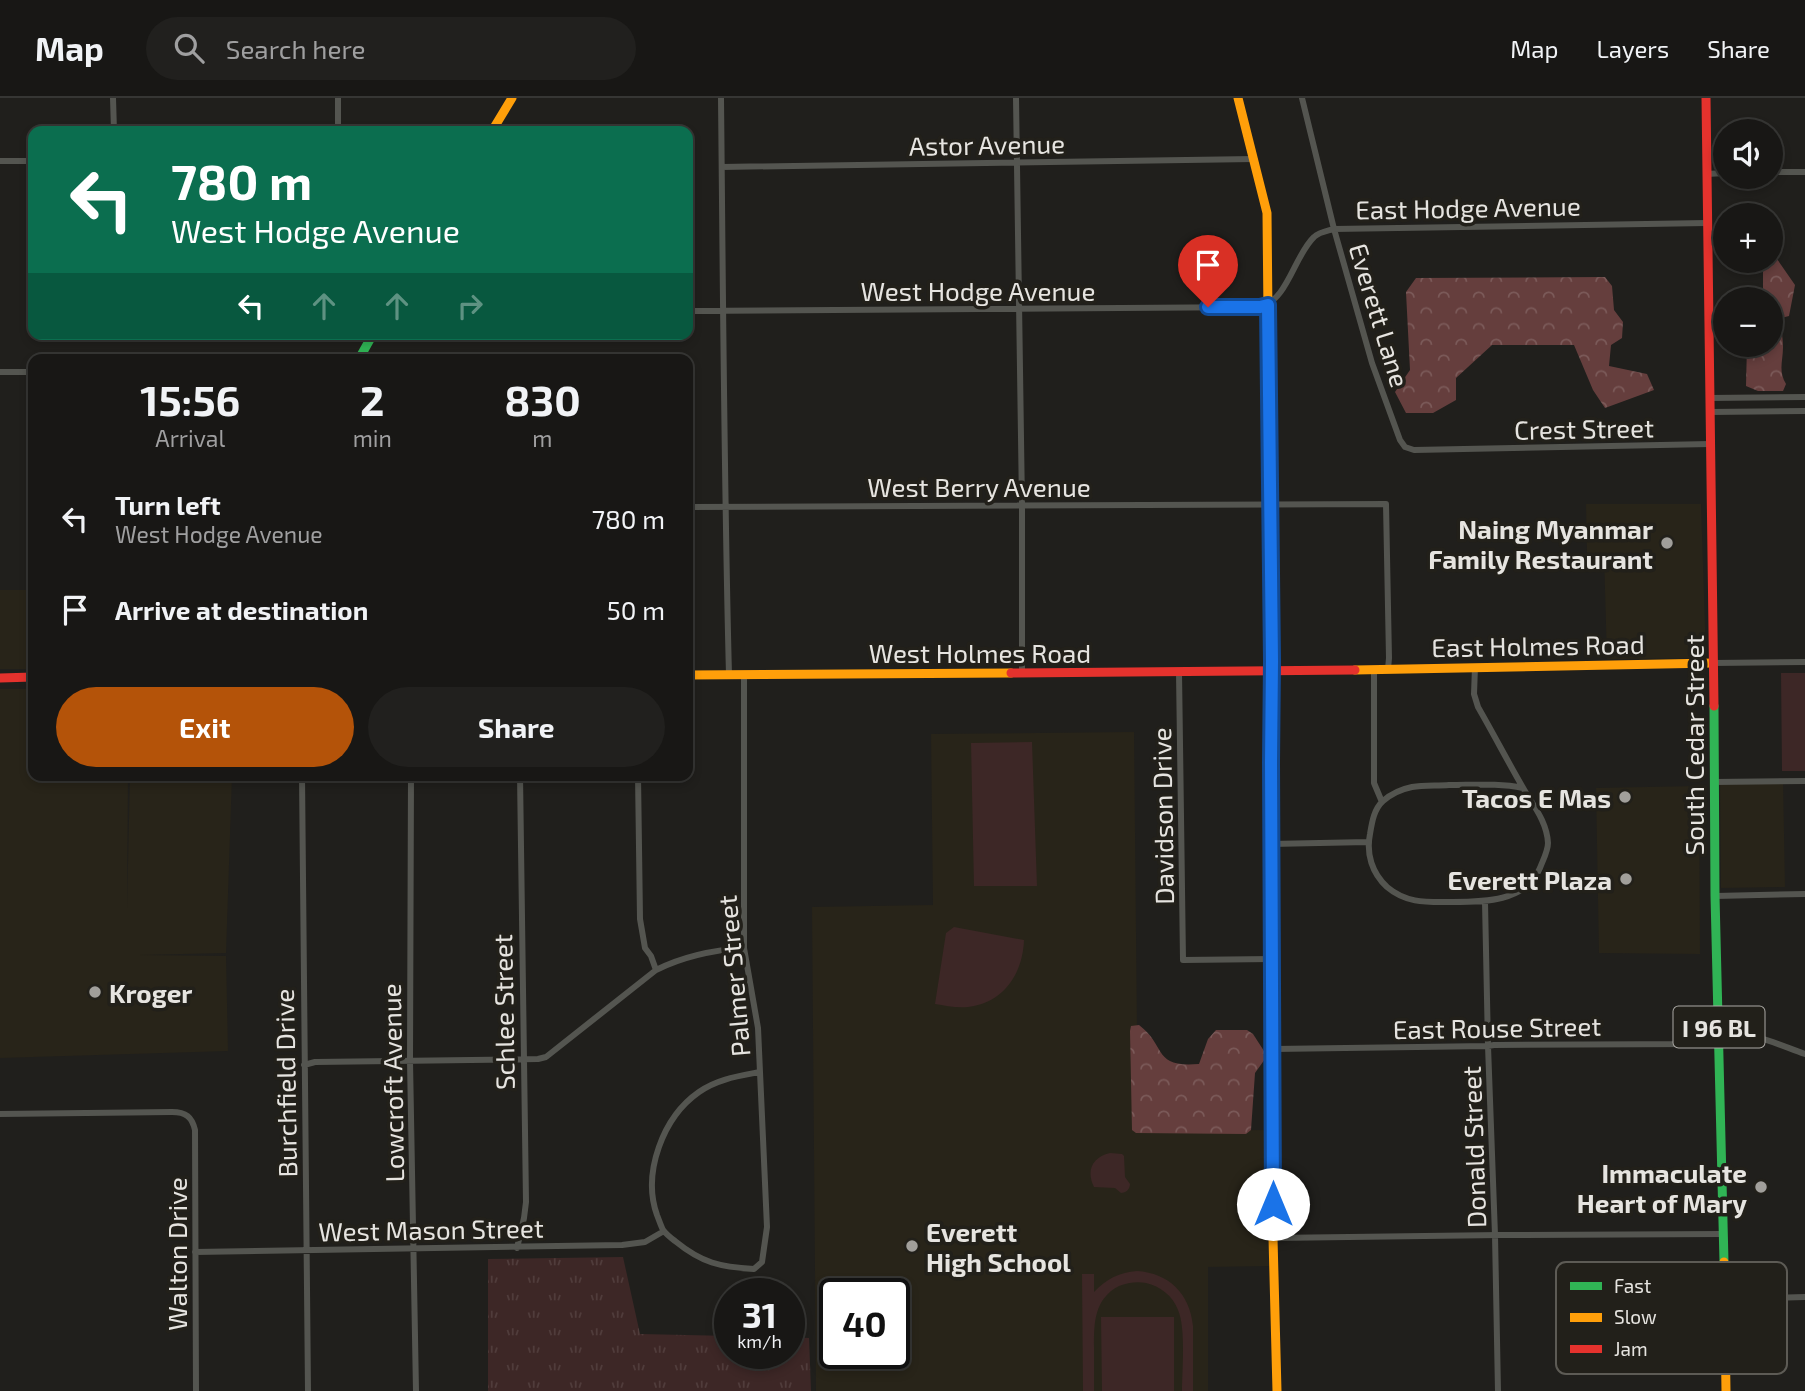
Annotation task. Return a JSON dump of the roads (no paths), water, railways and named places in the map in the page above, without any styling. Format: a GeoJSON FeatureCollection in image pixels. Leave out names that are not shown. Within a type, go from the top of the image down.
{"type":"FeatureCollection","features":[{"type":"Feature","properties":{"kind":"street"},"geometry":{"type":"LineString","coordinates":[[113,98],[114,126]]}},
{"type":"Feature","properties":{"kind":"street"},"geometry":{"type":"LineString","coordinates":[[338,98],[338,126]]}},
{"type":"Feature","properties":{"kind":"street"},"geometry":{"type":"LineString","coordinates":[[495,126],[512,98]]}},
{"type":"Feature","properties":{"kind":"street"},"geometry":{"type":"LineString","coordinates":[[721,98],[729,675]]}},
{"type":"Feature","properties":{"kind":"street"},"geometry":{"type":"LineString","coordinates":[[1016,98],[1022,674]]}},
{"type":"Feature","properties":{"kind":"street"},"geometry":{"type":"LineString","coordinates":[[1238,98],[1267,214],[1272,671],[1273,1238],[1277,1391]]}},
{"type":"Feature","properties":{"kind":"street","name":"Everett Lane"},"geometry":{"type":"LineString","coordinates":[[1302,98],[1334,229],[1372,363],[1400,440],[1410,450],[1458,450]]}},
{"type":"Feature","properties":{"kind":"street","name":"South Cedar Street"},"geometry":{"type":"LineString","coordinates":[[1706,98],[1715,896],[1723,1262]]}},
{"type":"Feature","properties":{"kind":"street","name":"Astor Avenue"},"geometry":{"type":"LineString","coordinates":[[722,167],[1254,159]]}},
{"type":"Feature","properties":{"kind":"street"},"geometry":{"type":"LineString","coordinates":[[0,161],[28,161]]}},
{"type":"Feature","properties":{"kind":"street"},"geometry":{"type":"LineString","coordinates":[[1783,172],[1805,172]]}},
{"type":"Feature","properties":{"kind":"street"},"geometry":{"type":"LineString","coordinates":[[1706,174],[1713,174]]}},
{"type":"Feature","properties":{"kind":"street","name":"East Hodge Avenue"},"geometry":{"type":"LineString","coordinates":[[1268,305],[1278,296],[1315,236],[1334,229],[1707,223]]}},
{"type":"Feature","properties":{"kind":"street","name":"West Hodge Avenue"},"geometry":{"type":"LineString","coordinates":[[693,311],[1268,305]]}},
{"type":"Feature","properties":{"kind":"street"},"geometry":{"type":"LineString","coordinates":[[0,372],[28,372]]}},
{"type":"Feature","properties":{"kind":"street"},"geometry":{"type":"LineString","coordinates":[[1709,398],[1805,397]]}},
{"type":"Feature","properties":{"kind":"street"},"geometry":{"type":"LineString","coordinates":[[1710,412],[1805,411]]}},
{"type":"Feature","properties":{"kind":"street","name":"Crest Street"},"geometry":{"type":"LineString","coordinates":[[1458,450],[1710,444]]}},
{"type":"Feature","properties":{"kind":"street","name":"West Berry Avenue"},"geometry":{"type":"LineString","coordinates":[[693,507],[1386,504],[1388,669]]}},
{"type":"Feature","properties":{"kind":"street","name":"East Holmes Road"},"geometry":{"type":"LineString","coordinates":[[1272,671],[1805,662]]}},
{"type":"Feature","properties":{"kind":"street"},"geometry":{"type":"LineString","coordinates":[[1475,667],[1474,694],[1478,707],[1542,819],[1547,833],[1548,847],[1536,877],[1522,890],[1485,902],[1418,903],[1403,898],[1387,887],[1373,868],[1368,842],[1372,822],[1382,802],[1398,791],[1413,787],[1479,784],[1523,788]]}},
{"type":"Feature","properties":{"kind":"street"},"geometry":{"type":"LineString","coordinates":[[1374,669],[1374,783],[1382,802]]}},
{"type":"Feature","properties":{"kind":"street","name":"West Holmes Road"},"geometry":{"type":"LineString","coordinates":[[693,676],[1272,671]]}},
{"type":"Feature","properties":{"kind":"street","name":"Davidson Drive"},"geometry":{"type":"LineString","coordinates":[[1179,672],[1183,960],[1272,959]]}},
{"type":"Feature","properties":{"kind":"street","name":"Palmer Street"},"geometry":{"type":"LineString","coordinates":[[664,1231],[686,1250],[717,1265],[754,1269],[762,1262],[767,1227],[758,1028],[744,948],[744,675]]}},
{"type":"Feature","properties":{"kind":"street"},"geometry":{"type":"LineString","coordinates":[[0,678],[28,677]]}},
{"type":"Feature","properties":{"kind":"street","name":"Burchfield Drive"},"geometry":{"type":"LineString","coordinates":[[302,781],[308,1391]]}},
{"type":"Feature","properties":{"kind":"street","name":"Lowcroft Avenue"},"geometry":{"type":"LineString","coordinates":[[411,781],[410,1061],[416,1391]]}},
{"type":"Feature","properties":{"kind":"street","name":"Schlee Street"},"geometry":{"type":"LineString","coordinates":[[517,1248],[526,1202],[520,781]]}},
{"type":"Feature","properties":{"kind":"street"},"geometry":{"type":"LineString","coordinates":[[638,781],[640,919],[645,948],[656,970]]}},
{"type":"Feature","properties":{"kind":"street"},"geometry":{"type":"LineString","coordinates":[[1714,782],[1805,781]]}},
{"type":"Feature","properties":{"kind":"street"},"geometry":{"type":"LineString","coordinates":[[1271,844],[1368,842]]}},
{"type":"Feature","properties":{"kind":"street"},"geometry":{"type":"LineString","coordinates":[[1715,896],[1805,894]]}},
{"type":"Feature","properties":{"kind":"street","name":"Donald Street"},"geometry":{"type":"LineString","coordinates":[[1485,902],[1498,1391]]}},
{"type":"Feature","properties":{"kind":"street"},"geometry":{"type":"LineString","coordinates":[[304,1065],[315,1062],[523,1060],[546,1057],[656,970],[675,961],[720,950],[744,948]]}},
{"type":"Feature","properties":{"kind":"street","name":"East Rouse Street"},"geometry":{"type":"LineString","coordinates":[[1273,1049],[1707,1044],[1732,1034],[1805,1054]]}},
{"type":"Feature","properties":{"kind":"street"},"geometry":{"type":"LineString","coordinates":[[664,1231],[653,1202],[651,1170],[668,1128],[699,1092],[724,1079],[760,1072]]}},
{"type":"Feature","properties":{"kind":"street","name":"Walton Drive"},"geometry":{"type":"LineString","coordinates":[[0,1114],[179,1112],[190,1117],[195,1130],[196,1391]]}},
{"type":"Feature","properties":{"kind":"street","name":"West Mason Street"},"geometry":{"type":"LineString","coordinates":[[195,1252],[622,1245],[645,1242],[664,1231]]}},
{"type":"Feature","properties":{"kind":"street"},"geometry":{"type":"LineString","coordinates":[[1273,1238],[1723,1234]]}},
{"type":"Feature","properties":{"kind":"street"},"geometry":{"type":"LineString","coordinates":[[1787,1297],[1805,1297]]}},
{"type":"Feature","properties":{"kind":"place","name":"Naing Myanmar Family Restaurant"},"geometry":{"type":"Point","coordinates":[1667,543]}},
{"type":"Feature","properties":{"kind":"place","name":"Tacos E Mas"},"geometry":{"type":"Point","coordinates":[1625,797]}},
{"type":"Feature","properties":{"kind":"place","name":"Everett Plaza"},"geometry":{"type":"Point","coordinates":[1626,879]}},
{"type":"Feature","properties":{"kind":"place","name":"Kroger"},"geometry":{"type":"Point","coordinates":[95,992]}},
{"type":"Feature","properties":{"kind":"place","name":"Immaculate Heart of Mary"},"geometry":{"type":"Point","coordinates":[1761,1187]}},
{"type":"Feature","properties":{"kind":"place","name":"Everett High School"},"geometry":{"type":"Point","coordinates":[912,1246]}}]}
